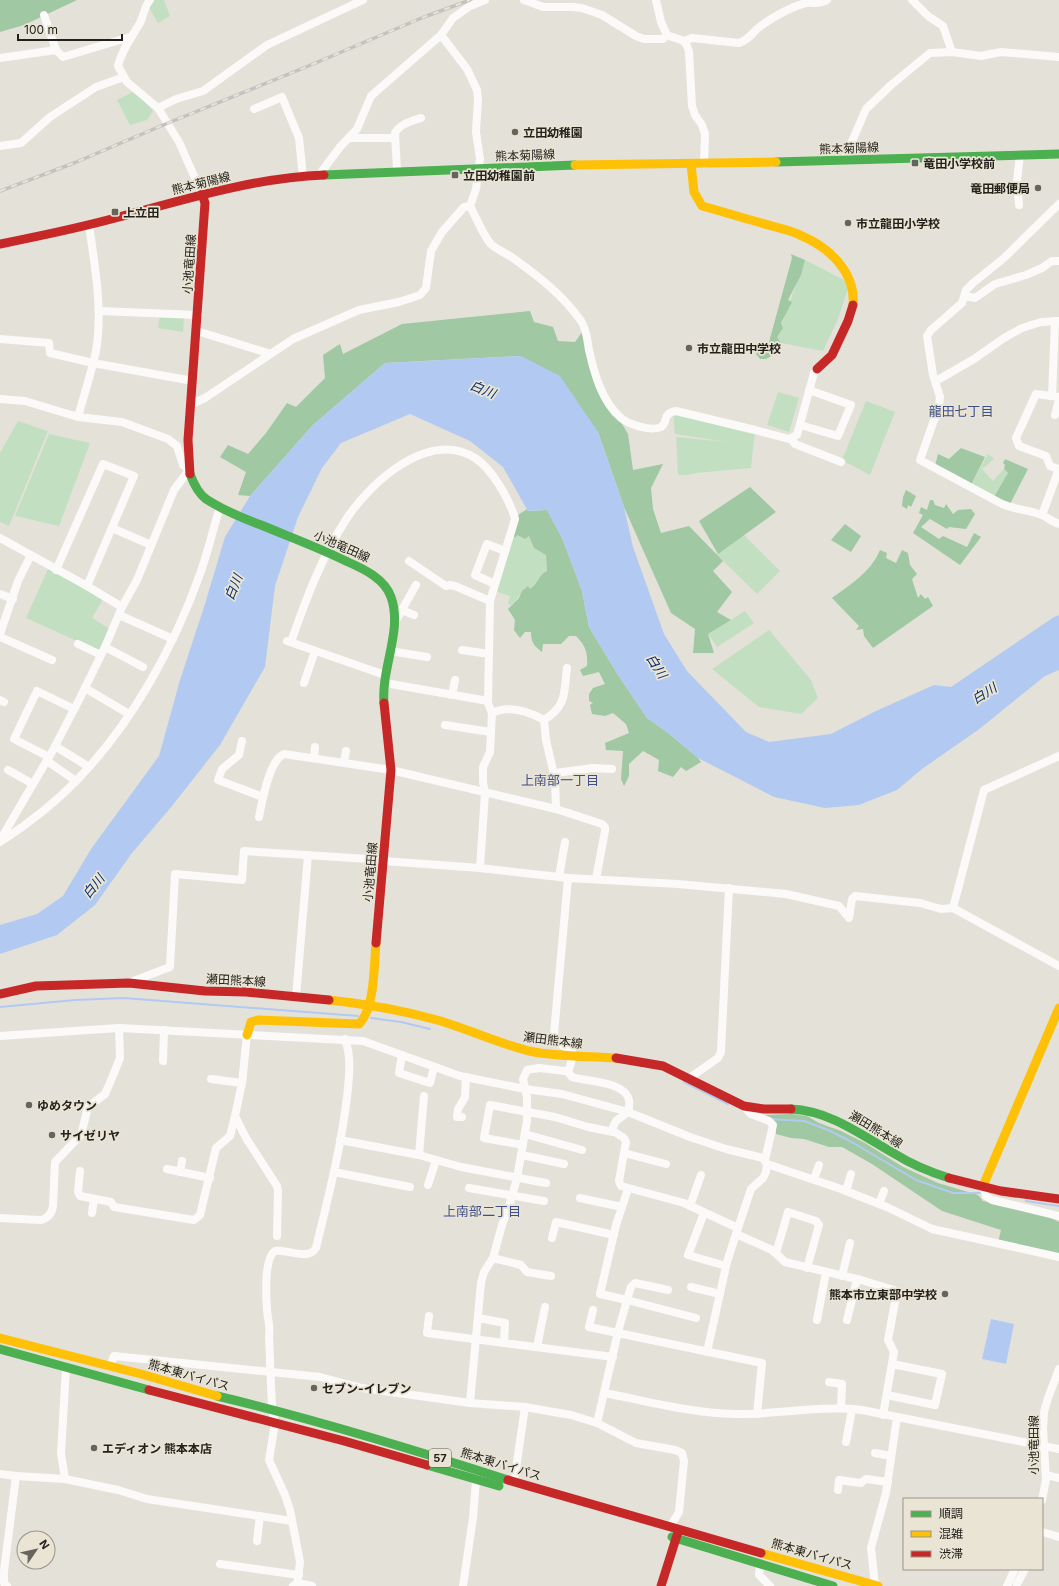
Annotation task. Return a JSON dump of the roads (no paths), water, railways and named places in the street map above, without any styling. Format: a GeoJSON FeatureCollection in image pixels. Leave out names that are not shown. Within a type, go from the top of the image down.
{"type":"FeatureCollection","features":[{"type":"Feature","properties":{"kind":"main road","name":"熊本菊陽線"},"geometry":{"type":"LineString","coordinates":[[0,244],[89,225],[202,194],[234,187],[303,176],[397,171],[606,164],[704,164],[1059,154]]}},
{"type":"Feature","properties":{"kind":"main road"},"geometry":{"type":"LineString","coordinates":[[691,164],[694,192],[696,199],[702,206],[801,235],[814,241],[827,250],[844,268],[852,289],[854,300],[852,310],[832,355],[817,368]]}},
{"type":"Feature","properties":{"kind":"main road","name":"小池竜田線"},"geometry":{"type":"LineString","coordinates":[[202,194],[205,203],[194,381],[188,440],[189,470],[194,484],[201,494],[210,502],[362,568],[377,578],[391,596],[395,612],[395,623],[385,679],[384,712],[391,770],[370,1004]]}},
{"type":"Feature","properties":{"kind":"main road","name":"瀬田熊本線"},"geometry":{"type":"LineString","coordinates":[[0,994],[36,986],[129,983],[205,991],[246,992],[370,1004],[437,1020],[508,1045],[530,1051],[617,1058],[663,1066],[744,1106],[755,1108],[806,1110],[840,1121],[905,1160],[930,1172],[1024,1196],[1059,1199]]}},
{"type":"Feature","properties":{"kind":"main road"},"geometry":{"type":"LineString","coordinates":[[247,1035],[251,1022],[258,1020],[359,1024],[363,1020],[370,1004]]}},
{"type":"Feature","properties":{"kind":"main road"},"geometry":{"type":"LineString","coordinates":[[983,1186],[1059,1008]]}},
{"type":"Feature","properties":{"kind":"main road","name":"熊本東バイパス"},"geometry":{"type":"LineString","coordinates":[[0,1338],[110,1366],[208,1394],[272,1409],[421,1452],[514,1482],[670,1527],[678,1534],[760,1564],[833,1586]]}},
{"type":"Feature","properties":{"kind":"main road","name":"熊本東バイパス"},"geometry":{"type":"LineString","coordinates":[[0,1349],[275,1423],[609,1519]]}},
{"type":"Feature","properties":{"kind":"main road","name":"熊本東バイパス"},"geometry":{"type":"LineString","coordinates":[[661,1534],[678,1534],[876,1586]]}},
{"type":"Feature","properties":{"kind":"main road"},"geometry":{"type":"LineString","coordinates":[[661,1586],[678,1534]]}},
{"type":"Feature","properties":{"kind":"street"},"geometry":{"type":"LineString","coordinates":[[150,0],[147,4],[141,22],[130,37],[118,66],[127,82],[158,108],[179,142],[202,194]]}},
{"type":"Feature","properties":{"kind":"street"},"geometry":{"type":"LineString","coordinates":[[158,108],[176,99],[203,91],[267,45],[363,0]]}},
{"type":"Feature","properties":{"kind":"street"},"geometry":{"type":"LineString","coordinates":[[319,175],[358,129],[371,96],[441,34],[453,18],[470,6],[485,0]]}},
{"type":"Feature","properties":{"kind":"street"},"geometry":{"type":"LineString","coordinates":[[524,0],[543,7],[582,8],[602,15],[636,36],[644,39],[663,39],[667,35]]}},
{"type":"Feature","properties":{"kind":"street"},"geometry":{"type":"LineString","coordinates":[[656,0],[661,22],[667,35],[685,41],[692,38],[739,43],[747,41],[756,30],[780,14],[806,3],[819,4],[827,0]]}},
{"type":"Feature","properties":{"kind":"street"},"geometry":{"type":"LineString","coordinates":[[912,0],[928,16],[943,26],[952,52]]}},
{"type":"Feature","properties":{"kind":"street"},"geometry":{"type":"LineString","coordinates":[[44,15],[56,50],[63,57],[130,37]]}},
{"type":"Feature","properties":{"kind":"street"},"geometry":{"type":"LineString","coordinates":[[441,34],[467,69],[477,90],[478,99],[476,132],[480,159],[476,189],[470,206],[490,244],[511,256],[548,284],[565,301],[580,320],[585,328],[590,352],[601,388],[612,408],[621,419],[644,428],[661,427],[664,423],[666,415],[669,412],[676,411],[755,430],[789,440],[797,435],[814,373],[817,368]]}},
{"type":"Feature","properties":{"kind":"street"},"geometry":{"type":"LineString","coordinates":[[685,41],[689,52],[692,106],[705,134],[704,164]]}},
{"type":"Feature","properties":{"kind":"street"},"geometry":{"type":"LineString","coordinates":[[0,58],[56,50]]}},
{"type":"Feature","properties":{"kind":"street"},"geometry":{"type":"LineString","coordinates":[[844,160],[866,110],[891,85],[930,53],[952,52],[981,56],[1002,52],[1059,57]]}},
{"type":"Feature","properties":{"kind":"street"},"geometry":{"type":"LineString","coordinates":[[0,146],[21,143],[50,117],[96,86],[124,78]]}},
{"type":"Feature","properties":{"kind":"street"},"geometry":{"type":"LineString","coordinates":[[254,109],[282,97],[299,138],[303,176]]}},
{"type":"Feature","properties":{"kind":"street"},"geometry":{"type":"LineString","coordinates":[[397,171],[395,133],[398,128],[421,118]]}},
{"type":"Feature","properties":{"kind":"street"},"geometry":{"type":"LineString","coordinates":[[349,138],[395,138]]}},
{"type":"Feature","properties":{"kind":"street"},"geometry":{"type":"LineString","coordinates":[[1019,205],[1017,181],[1020,155]]}},
{"type":"Feature","properties":{"kind":"street"},"geometry":{"type":"LineString","coordinates":[[192,404],[205,398],[293,339],[359,310],[399,302],[420,295],[426,288],[431,251],[438,239],[464,207],[470,206]]}},
{"type":"Feature","properties":{"kind":"street"},"geometry":{"type":"LineString","coordinates":[[1057,209],[1004,258],[973,283],[966,290],[962,303],[931,330],[927,336],[933,375],[940,397],[938,414],[934,420],[920,460],[1002,504],[1012,508],[1023,509],[1042,515],[1059,524]]}},
{"type":"Feature","properties":{"kind":"street"},"geometry":{"type":"LineString","coordinates":[[78,417],[96,350],[99,311],[89,225]]}},
{"type":"Feature","properties":{"kind":"street"},"geometry":{"type":"LineString","coordinates":[[965,296],[975,298],[995,284],[1026,275],[1042,268],[1052,261],[1059,261]]}},
{"type":"Feature","properties":{"kind":"street"},"geometry":{"type":"LineString","coordinates":[[99,311],[198,315]]}},
{"type":"Feature","properties":{"kind":"street"},"geometry":{"type":"LineString","coordinates":[[936,381],[974,359],[1004,338],[1022,328],[1041,322],[1057,321],[1057,398],[1055,415]]}},
{"type":"Feature","properties":{"kind":"street"},"geometry":{"type":"LineString","coordinates":[[197,330],[270,354]]}},
{"type":"Feature","properties":{"kind":"street"},"geometry":{"type":"LineString","coordinates":[[0,339],[49,343],[50,353],[93,363],[194,381]]}},
{"type":"Feature","properties":{"kind":"street"},"geometry":{"type":"LineString","coordinates":[[800,425],[838,436],[851,405],[809,390]]}},
{"type":"Feature","properties":{"kind":"street"},"geometry":{"type":"LineString","coordinates":[[1042,515],[1059,469],[1050,466],[1046,456],[1019,446],[1016,438],[1036,394],[1057,398]]}},
{"type":"Feature","properties":{"kind":"street"},"geometry":{"type":"LineString","coordinates":[[0,399],[25,401],[78,417],[122,422],[168,439],[177,446],[183,465],[189,470],[174,490],[137,580],[122,607],[103,651],[56,746],[1,839]]}},
{"type":"Feature","properties":{"kind":"street"},"geometry":{"type":"LineString","coordinates":[[792,439],[795,444],[841,462]]}},
{"type":"Feature","properties":{"kind":"street"},"geometry":{"type":"LineString","coordinates":[[480,868],[486,793],[483,782],[483,767],[490,752],[492,713],[488,701],[490,602],[515,519],[497,482],[487,468],[474,457],[458,452],[442,450],[431,451],[401,464],[387,475],[348,516],[310,590],[289,642],[385,679],[452,695],[488,701]]}},
{"type":"Feature","properties":{"kind":"street"},"geometry":{"type":"LineString","coordinates":[[56,570],[103,464],[134,476],[87,586]]}},
{"type":"Feature","properties":{"kind":"street"},"geometry":{"type":"LineString","coordinates":[[1,839],[32,819],[76,781],[112,738],[129,714],[164,657],[173,639],[200,574],[220,507]]}},
{"type":"Feature","properties":{"kind":"street"},"geometry":{"type":"LineString","coordinates":[[112,528],[151,545]]}},
{"type":"Feature","properties":{"kind":"street"},"geometry":{"type":"LineString","coordinates":[[0,538],[122,607]]}},
{"type":"Feature","properties":{"kind":"street"},"geometry":{"type":"LineString","coordinates":[[495,584],[475,575],[487,544],[505,550]]}},
{"type":"Feature","properties":{"kind":"street"},"geometry":{"type":"LineString","coordinates":[[31,555],[21,576],[0,636],[52,660]]}},
{"type":"Feature","properties":{"kind":"street"},"geometry":{"type":"LineString","coordinates":[[409,561],[446,586],[455,586],[490,602]]}},
{"type":"Feature","properties":{"kind":"street"},"geometry":{"type":"LineString","coordinates":[[395,623],[416,585]]}},
{"type":"Feature","properties":{"kind":"street"},"geometry":{"type":"LineString","coordinates":[[0,594],[13,599]]}},
{"type":"Feature","properties":{"kind":"street"},"geometry":{"type":"LineString","coordinates":[[402,610],[414,615]]}},
{"type":"Feature","properties":{"kind":"street"},"geometry":{"type":"LineString","coordinates":[[119,615],[173,639]]}},
{"type":"Feature","properties":{"kind":"street"},"geometry":{"type":"LineString","coordinates":[[78,644],[103,651],[143,667]]}},
{"type":"Feature","properties":{"kind":"street"},"geometry":{"type":"LineString","coordinates":[[462,650],[489,654]]}},
{"type":"Feature","properties":{"kind":"street"},"geometry":{"type":"LineString","coordinates":[[304,683],[315,651]]}},
{"type":"Feature","properties":{"kind":"street"},"geometry":{"type":"LineString","coordinates":[[390,651],[427,657]]}},
{"type":"Feature","properties":{"kind":"street"},"geometry":{"type":"LineString","coordinates":[[544,720],[556,712],[560,707],[567,668]]}},
{"type":"Feature","properties":{"kind":"street"},"geometry":{"type":"LineString","coordinates":[[452,695],[455,680]]}},
{"type":"Feature","properties":{"kind":"street"},"geometry":{"type":"LineString","coordinates":[[85,688],[129,714]]}},
{"type":"Feature","properties":{"kind":"street"},"geometry":{"type":"LineString","coordinates":[[74,709],[37,691],[14,739],[48,759],[76,781]]}},
{"type":"Feature","properties":{"kind":"street"},"geometry":{"type":"LineString","coordinates":[[492,713],[503,709],[513,709],[529,713],[544,720]]}},
{"type":"Feature","properties":{"kind":"street"},"geometry":{"type":"LineString","coordinates":[[544,720],[546,740],[555,773],[556,809]]}},
{"type":"Feature","properties":{"kind":"street"},"geometry":{"type":"LineString","coordinates":[[445,725],[490,732]]}},
{"type":"Feature","properties":{"kind":"street"},"geometry":{"type":"LineString","coordinates":[[242,741],[239,755],[222,769],[218,780],[263,797]]}},
{"type":"Feature","properties":{"kind":"street"},"geometry":{"type":"LineString","coordinates":[[56,746],[89,767]]}},
{"type":"Feature","properties":{"kind":"street"},"geometry":{"type":"LineString","coordinates":[[314,758],[315,747]]}},
{"type":"Feature","properties":{"kind":"street"},"geometry":{"type":"LineString","coordinates":[[344,762],[346,751]]}},
{"type":"Feature","properties":{"kind":"street"},"geometry":{"type":"LineString","coordinates":[[259,817],[263,797],[271,772],[281,755],[287,753],[391,770],[556,809],[602,824],[605,827],[596,879]]}},
{"type":"Feature","properties":{"kind":"street"},"geometry":{"type":"LineString","coordinates":[[953,908],[984,790],[1059,756]]}},
{"type":"Feature","properties":{"kind":"street"},"geometry":{"type":"LineString","coordinates":[[555,773],[593,768],[612,769]]}},
{"type":"Feature","properties":{"kind":"street"},"geometry":{"type":"LineString","coordinates":[[8,770],[33,784]]}},
{"type":"Feature","properties":{"kind":"street"},"geometry":{"type":"LineString","coordinates":[[559,877],[564,842]]}},
{"type":"Feature","properties":{"kind":"street"},"geometry":{"type":"LineString","coordinates":[[129,983],[170,967],[175,874],[242,880],[244,851],[369,859],[480,868],[568,878],[729,888],[786,894],[839,906],[849,918],[852,899],[854,896],[920,903],[940,909],[953,908],[1059,966]]}},
{"type":"Feature","properties":{"kind":"street"},"geometry":{"type":"LineString","coordinates":[[296,997],[308,855]]}},
{"type":"Feature","properties":{"kind":"street"},"geometry":{"type":"LineString","coordinates":[[568,878],[554,1034],[560,1044],[572,1051],[568,1072]]}},
{"type":"Feature","properties":{"kind":"street"},"geometry":{"type":"LineString","coordinates":[[688,1079],[718,1058],[721,1052],[729,888]]}},
{"type":"Feature","properties":{"kind":"street"},"geometry":{"type":"LineString","coordinates":[[0,1218],[41,1220],[48,1217],[52,1212],[54,1206],[55,1162],[81,1135],[88,1107],[105,1094],[120,1058],[119,1028]]}},
{"type":"Feature","properties":{"kind":"street"},"geometry":{"type":"LineString","coordinates":[[0,1036],[119,1028],[363,1041],[466,1077],[562,1094],[628,1112],[690,1137],[726,1149],[755,1155],[766,1162],[879,1204],[932,1229],[1059,1257]]}},
{"type":"Feature","properties":{"kind":"street"},"geometry":{"type":"LineString","coordinates":[[163,1061],[164,1030]]}},
{"type":"Feature","properties":{"kind":"street"},"geometry":{"type":"LineString","coordinates":[[80,1172],[79,1195],[111,1202],[114,1207],[191,1221],[196,1219],[200,1215],[216,1148],[231,1134],[242,1083],[247,1035]]}},
{"type":"Feature","properties":{"kind":"street"},"geometry":{"type":"LineString","coordinates":[[297,1582],[300,1556],[292,1521],[285,1495],[269,1460],[275,1423],[272,1409],[270,1329],[267,1308],[269,1260],[272,1254],[277,1251],[306,1254],[314,1251],[334,1172],[340,1140],[350,1060],[345,1040]]}},
{"type":"Feature","properties":{"kind":"street"},"geometry":{"type":"LineString","coordinates":[[402,1055],[399,1073],[430,1083],[434,1067]]}},
{"type":"Feature","properties":{"kind":"street"},"geometry":{"type":"LineString","coordinates":[[470,1403],[483,1276],[493,1258],[502,1225],[513,1196],[526,1134],[528,1111],[525,1088],[523,1084],[525,1072],[529,1068],[556,1069],[568,1072],[575,1078],[608,1084],[622,1090],[627,1094],[629,1100],[628,1112],[614,1122],[612,1129],[614,1132]]}},
{"type":"Feature","properties":{"kind":"street"},"geometry":{"type":"LineString","coordinates":[[458,1117],[458,1109],[465,1097],[466,1077]]}},
{"type":"Feature","properties":{"kind":"street"},"geometry":{"type":"LineString","coordinates":[[211,1079],[242,1083]]}},
{"type":"Feature","properties":{"kind":"street"},"geometry":{"type":"LineString","coordinates":[[419,1155],[424,1096]]}},
{"type":"Feature","properties":{"kind":"street"},"geometry":{"type":"LineString","coordinates":[[523,1145],[484,1138],[490,1105],[528,1111],[563,1119],[588,1127],[614,1132],[626,1140],[619,1181],[621,1186],[684,1203],[767,1247],[785,1262],[858,1279],[898,1292],[888,1340],[894,1350],[883,1414]]}},
{"type":"Feature","properties":{"kind":"street"},"geometry":{"type":"LineString","coordinates":[[707,1352],[726,1266],[737,1231],[751,1190],[765,1175],[772,1123],[751,1114],[744,1106]]}},
{"type":"Feature","properties":{"kind":"street"},"geometry":{"type":"LineString","coordinates":[[235,1116],[246,1138],[277,1186],[277,1236]]}},
{"type":"Feature","properties":{"kind":"street"},"geometry":{"type":"LineString","coordinates":[[526,1134],[582,1150]]}},
{"type":"Feature","properties":{"kind":"street"},"geometry":{"type":"LineString","coordinates":[[340,1140],[419,1155],[517,1178],[546,1183]]}},
{"type":"Feature","properties":{"kind":"street"},"geometry":{"type":"LineString","coordinates":[[624,1153],[666,1164]]}},
{"type":"Feature","properties":{"kind":"street"},"geometry":{"type":"LineString","coordinates":[[522,1155],[564,1164]]}},
{"type":"Feature","properties":{"kind":"street"},"geometry":{"type":"LineString","coordinates":[[428,1186],[436,1160]]}},
{"type":"Feature","properties":{"kind":"street"},"geometry":{"type":"LineString","coordinates":[[180,1172],[182,1161]]}},
{"type":"Feature","properties":{"kind":"street"},"geometry":{"type":"LineString","coordinates":[[814,1179],[819,1165]]}},
{"type":"Feature","properties":{"kind":"street"},"geometry":{"type":"LineString","coordinates":[[167,1169],[210,1178]]}},
{"type":"Feature","properties":{"kind":"street"},"geometry":{"type":"LineString","coordinates":[[334,1172],[410,1187]]}},
{"type":"Feature","properties":{"kind":"street"},"geometry":{"type":"LineString","coordinates":[[846,1191],[851,1174]]}},
{"type":"Feature","properties":{"kind":"street"},"geometry":{"type":"LineString","coordinates":[[690,1206],[701,1175]]}},
{"type":"Feature","properties":{"kind":"street"},"geometry":{"type":"LineString","coordinates":[[983,1186],[986,1196],[992,1200],[1059,1216]]}},
{"type":"Feature","properties":{"kind":"street"},"geometry":{"type":"LineString","coordinates":[[469,1188],[544,1201]]}},
{"type":"Feature","properties":{"kind":"street"},"geometry":{"type":"LineString","coordinates":[[628,1189],[614,1235],[600,1294],[696,1318]]}},
{"type":"Feature","properties":{"kind":"street"},"geometry":{"type":"LineString","coordinates":[[879,1204],[884,1191]]}},
{"type":"Feature","properties":{"kind":"street"},"geometry":{"type":"LineString","coordinates":[[580,1198],[622,1207]]}},
{"type":"Feature","properties":{"kind":"street"},"geometry":{"type":"LineString","coordinates":[[92,1213],[94,1199]]}},
{"type":"Feature","properties":{"kind":"street"},"geometry":{"type":"LineString","coordinates":[[776,1253],[788,1212],[817,1222],[819,1227],[807,1268]]}},
{"type":"Feature","properties":{"kind":"street"},"geometry":{"type":"LineString","coordinates":[[704,1214],[687,1257],[726,1266]]}},
{"type":"Feature","properties":{"kind":"street"},"geometry":{"type":"LineString","coordinates":[[552,1238],[556,1222],[614,1235]]}},
{"type":"Feature","properties":{"kind":"street"},"geometry":{"type":"LineString","coordinates":[[842,1276],[850,1243]]}},
{"type":"Feature","properties":{"kind":"street"},"geometry":{"type":"LineString","coordinates":[[493,1258],[521,1264],[527,1272],[551,1276]]}},
{"type":"Feature","properties":{"kind":"street"},"geometry":{"type":"LineString","coordinates":[[817,1320],[826,1272]]}},
{"type":"Feature","properties":{"kind":"street"},"geometry":{"type":"LineString","coordinates":[[847,1320],[858,1279]]}},
{"type":"Feature","properties":{"kind":"street"},"geometry":{"type":"LineString","coordinates":[[597,1423],[618,1332],[632,1287],[635,1283],[668,1290]]}},
{"type":"Feature","properties":{"kind":"street"},"geometry":{"type":"LineString","coordinates":[[692,1287],[720,1294]]}},
{"type":"Feature","properties":{"kind":"street"},"geometry":{"type":"LineString","coordinates":[[537,1347],[545,1307]]}},
{"type":"Feature","properties":{"kind":"street"},"geometry":{"type":"LineString","coordinates":[[593,1310],[589,1327],[762,1363],[756,1414]]}},
{"type":"Feature","properties":{"kind":"street"},"geometry":{"type":"LineString","coordinates":[[429,1316],[427,1333],[613,1357]]}},
{"type":"Feature","properties":{"kind":"street"},"geometry":{"type":"LineString","coordinates":[[478,1318],[505,1323],[504,1343]]}},
{"type":"Feature","properties":{"kind":"street"},"geometry":{"type":"LineString","coordinates":[[110,1366],[114,1356],[324,1377],[362,1388],[571,1415],[597,1423],[632,1442],[675,1450],[682,1453],[684,1465],[679,1512],[670,1527]]}},
{"type":"Feature","properties":{"kind":"street"},"geometry":{"type":"LineString","coordinates":[[887,1395],[935,1405],[942,1374],[892,1364]]}},
{"type":"Feature","properties":{"kind":"street"},"geometry":{"type":"LineString","coordinates":[[65,1479],[61,1453],[66,1368]]}},
{"type":"Feature","properties":{"kind":"street","name":"小池竜田線"},"geometry":{"type":"LineString","coordinates":[[1042,1498],[1046,1475],[1043,1428],[1044,1412],[1059,1369]]}},
{"type":"Feature","properties":{"kind":"street"},"geometry":{"type":"LineString","coordinates":[[829,1382],[842,1384],[847,1408],[844,1441]]}},
{"type":"Feature","properties":{"kind":"street"},"geometry":{"type":"LineString","coordinates":[[605,1393],[681,1408],[732,1414],[756,1414],[847,1408],[1059,1449]]}},
{"type":"Feature","properties":{"kind":"street"},"geometry":{"type":"LineString","coordinates":[[514,1482],[525,1408]]}},
{"type":"Feature","properties":{"kind":"street"},"geometry":{"type":"LineString","coordinates":[[876,1586],[871,1548],[886,1493],[897,1417]]}},
{"type":"Feature","properties":{"kind":"street"},"geometry":{"type":"LineString","coordinates":[[875,1453],[891,1456]]}},
{"type":"Feature","properties":{"kind":"street"},"geometry":{"type":"LineString","coordinates":[[0,1474],[65,1479],[118,1490],[142,1498],[292,1521]]}},
{"type":"Feature","properties":{"kind":"street"},"geometry":{"type":"LineString","coordinates":[[1046,1475],[1059,1478]]}},
{"type":"Feature","properties":{"kind":"street"},"geometry":{"type":"LineString","coordinates":[[7,1586],[4,1583],[4,1571],[16,1476]]}},
{"type":"Feature","properties":{"kind":"street"},"geometry":{"type":"LineString","coordinates":[[838,1490],[839,1480],[861,1483],[866,1479],[888,1482]]}},
{"type":"Feature","properties":{"kind":"street"},"geometry":{"type":"LineString","coordinates":[[463,1586],[473,1518],[476,1480]]}},
{"type":"Feature","properties":{"kind":"street"},"geometry":{"type":"LineString","coordinates":[[257,1541],[260,1516]]}},
{"type":"Feature","properties":{"kind":"street"},"geometry":{"type":"LineString","coordinates":[[1043,1532],[1059,1537]]}},
{"type":"Feature","properties":{"kind":"street"},"geometry":{"type":"LineString","coordinates":[[220,1564],[312,1586]]}},
{"type":"Feature","properties":{"kind":"street"},"geometry":{"type":"LineString","coordinates":[[760,1564],[759,1575],[770,1586]]}},
{"type":"Feature","properties":{"kind":"street"},"geometry":{"type":"LineString","coordinates":[[1007,1586],[1015,1570]]}},
{"type":"Feature","properties":{"kind":"street"},"geometry":{"type":"LineString","coordinates":[[1019,1586],[1025,1570]]}},
{"type":"Feature","properties":{"kind":"water","name":"白川"},"geometry":{"type":"Polygon","coordinates":[[[521,356],[560,376],[598,432],[624,507],[633,547],[664,634],[687,671],[746,732],[769,742],[831,734],[876,711],[934,685],[951,687],[1059,615],[1059,670],[1045,676],[978,730],[922,769],[897,790],[859,805],[825,808],[774,797],[698,758],[667,732],[647,718],[618,675],[589,627],[582,591],[562,538],[547,510],[528,511],[503,467],[470,441],[410,414],[341,443],[322,468],[298,517],[275,586],[265,667],[220,745],[172,806],[132,853],[95,905],[57,935],[0,954],[0,925],[37,914],[63,896],[91,849],[159,756],[180,680],[225,537],[250,496],[313,425],[385,363],[521,356]]]}},
{"type":"Feature","properties":{"kind":"water"},"geometry":{"type":"Polygon","coordinates":[[[991,1319],[1014,1324],[1006,1364],[982,1359],[991,1319]]]}},
{"type":"Feature","properties":{"kind":"waterway"},"geometry":{"type":"LineString","coordinates":[[0,1007],[75,1000],[124,998],[358,1016]]}},
{"type":"Feature","properties":{"kind":"waterway"},"geometry":{"type":"LineString","coordinates":[[371,1018],[401,1022],[430,1029]]}},
{"type":"Feature","properties":{"kind":"waterway"},"geometry":{"type":"LineString","coordinates":[[684,1082],[728,1104]]}},
{"type":"Feature","properties":{"kind":"waterway"},"geometry":{"type":"LineString","coordinates":[[770,1119],[804,1121],[828,1130],[850,1141],[916,1180],[953,1193],[981,1193]]}},
{"type":"Feature","properties":{"kind":"waterway"},"geometry":{"type":"LineString","coordinates":[[1026,1201],[1059,1206]]}},
{"type":"Feature","properties":{"kind":"railway"},"geometry":{"type":"LineString","coordinates":[[0,191],[74,163],[424,17],[470,0]]}},
{"type":"Feature","properties":{"kind":"place","name":"立田幼稚園"},"geometry":{"type":"Point","coordinates":[515,132]}},
{"type":"Feature","properties":{"kind":"place","name":"竜田小学校前"},"geometry":{"type":"Point","coordinates":[915,163]}},
{"type":"Feature","properties":{"kind":"place","name":"立田幼稚園前"},"geometry":{"type":"Point","coordinates":[455,175]}},
{"type":"Feature","properties":{"kind":"place","name":"竜田郵便局"},"geometry":{"type":"Point","coordinates":[1038,188]}},
{"type":"Feature","properties":{"kind":"place","name":"上立田"},"geometry":{"type":"Point","coordinates":[115,212]}},
{"type":"Feature","properties":{"kind":"place","name":"市立龍田小学校"},"geometry":{"type":"Point","coordinates":[848,223]}},
{"type":"Feature","properties":{"kind":"place","name":"市立龍田中学校"},"geometry":{"type":"Point","coordinates":[689,348]}},
{"type":"Feature","properties":{"kind":"place","name":"ゆめタウン"},"geometry":{"type":"Point","coordinates":[29,1105]}},
{"type":"Feature","properties":{"kind":"place","name":"サイゼリヤ"},"geometry":{"type":"Point","coordinates":[52,1135]}},
{"type":"Feature","properties":{"kind":"place","name":"熊本市立東部中学校"},"geometry":{"type":"Point","coordinates":[945,1294]}},
{"type":"Feature","properties":{"kind":"place","name":"セブン-イレブン"},"geometry":{"type":"Point","coordinates":[314,1388]}},
{"type":"Feature","properties":{"kind":"place","name":"エディオン 熊本本店"},"geometry":{"type":"Point","coordinates":[94,1448]}},
{"type":"Feature","properties":{"kind":"district","name":"龍田七丁目"},"geometry":{"type":"Point","coordinates":[961,411]}},
{"type":"Feature","properties":{"kind":"district","name":"上南部一丁目"},"geometry":{"type":"Point","coordinates":[560,780]}},
{"type":"Feature","properties":{"kind":"district","name":"上南部二丁目"},"geometry":{"type":"Point","coordinates":[482,1211]}}]}
